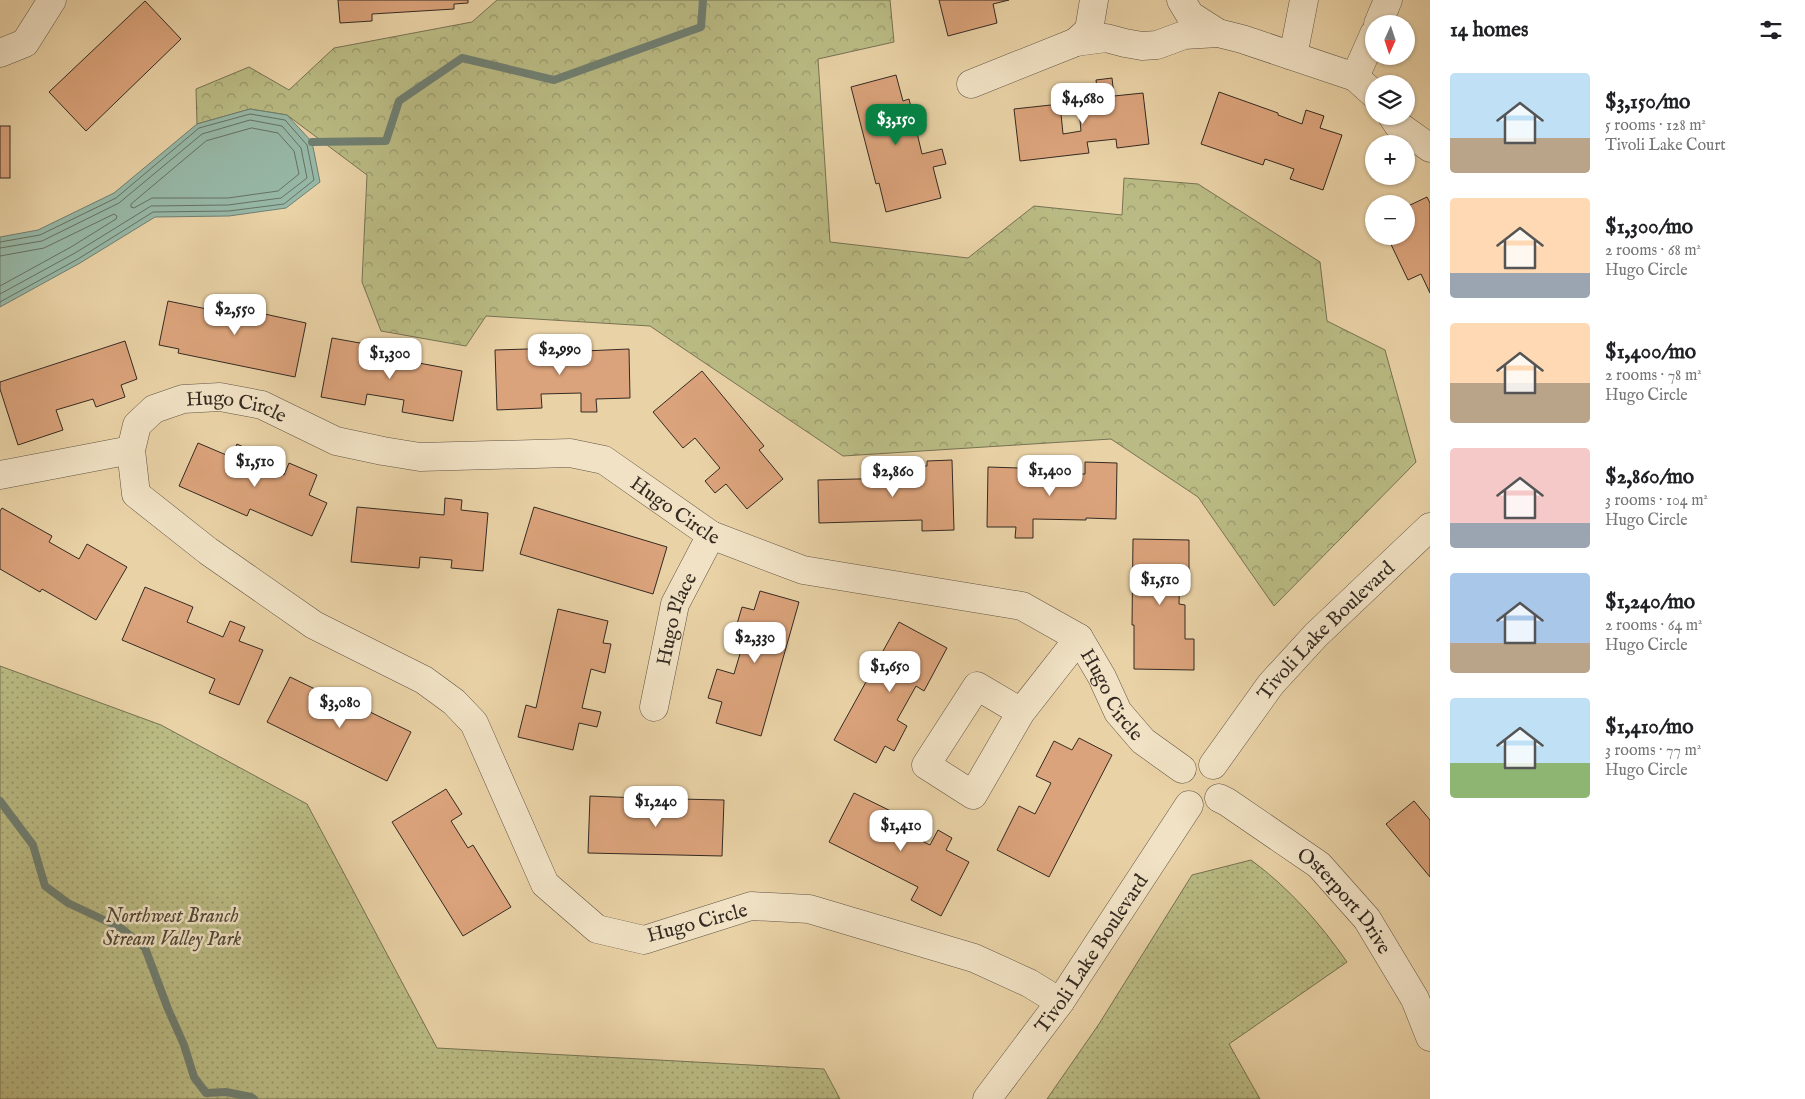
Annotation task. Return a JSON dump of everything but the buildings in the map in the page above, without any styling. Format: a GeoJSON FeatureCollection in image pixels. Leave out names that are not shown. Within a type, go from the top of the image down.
{"type":"FeatureCollection","features":[{"type":"Feature","properties":{"kind":"street"},"geometry":{"type":"LineString","coordinates":[[0,54],[25,43],[52,0]]}},
{"type":"Feature","properties":{"kind":"street"},"geometry":{"type":"LineString","coordinates":[[1076,42],[1089,30],[1094,0]]}},
{"type":"Feature","properties":{"kind":"street"},"geometry":{"type":"LineString","coordinates":[[1182,0],[1190,15],[1218,33],[1290,55],[1365,85]]}},
{"type":"Feature","properties":{"kind":"street"},"geometry":{"type":"LineString","coordinates":[[1290,55],[1295,46],[1304,0]]}},
{"type":"Feature","properties":{"kind":"street"},"geometry":{"type":"LineString","coordinates":[[1382,15],[1388,0]]}},
{"type":"Feature","properties":{"kind":"street"},"geometry":{"type":"LineString","coordinates":[[971,84],[1076,42],[1106,38],[1142,46],[1157,45],[1184,35],[1218,33]]}},
{"type":"Feature","properties":{"kind":"street"},"geometry":{"type":"LineString","coordinates":[[1398,125],[1430,148]]}},
{"type":"Feature","properties":{"kind":"street","name":"Hugo Circle"},"geometry":{"type":"LineString","coordinates":[[1060,1002],[1028,983],[974,958],[809,909],[752,906],[644,940],[598,929],[545,884],[474,723],[454,702],[424,680],[314,625],[208,551],[136,494],[131,450],[137,425],[154,409],[183,399],[220,397],[262,405],[336,441],[383,452],[420,457],[570,453],[604,460],[710,535],[803,570],[1022,606],[1079,638],[1102,677],[1118,712],[1143,741],[1182,770]]}},
{"type":"Feature","properties":{"kind":"street"},"geometry":{"type":"LineString","coordinates":[[0,475],[131,450]]}},
{"type":"Feature","properties":{"kind":"street","name":"Tivoli Lake Boulevard"},"geometry":{"type":"LineString","coordinates":[[1214,765],[1277,677],[1323,628],[1430,527]]}},
{"type":"Feature","properties":{"kind":"street","name":"Hugo Place"},"geometry":{"type":"LineString","coordinates":[[654,707],[675,604],[710,535]]}},
{"type":"Feature","properties":{"kind":"street"},"geometry":{"type":"LineString","coordinates":[[1021,712],[1079,638]]}},
{"type":"Feature","properties":{"kind":"street"},"geometry":{"type":"LineString","coordinates":[[1193,762],[1207,762],[1214,765],[1222,777],[1222,792],[1219,798],[1208,806],[1195,807],[1182,800],[1176,785],[1177,777],[1182,770],[1193,762]]}},
{"type":"Feature","properties":{"kind":"street","name":"Osterport Drive"},"geometry":{"type":"LineString","coordinates":[[1219,798],[1319,865],[1349,898],[1366,918],[1415,998],[1430,1037]]}},
{"type":"Feature","properties":{"kind":"street","name":"Tivoli Lake Boulevard"},"geometry":{"type":"LineString","coordinates":[[987,1099],[1060,1002],[1189,805]]}},
{"type":"Feature","properties":{"kind":"green space"},"geometry":{"type":"Polygon","coordinates":[[[497,0],[890,0],[894,42],[818,59],[830,242],[968,258],[1034,206],[1122,215],[1124,178],[1198,184],[1320,262],[1327,321],[1385,350],[1416,462],[1274,606],[1198,497],[1111,439],[843,456],[650,326],[486,316],[466,346],[381,331],[362,282],[367,175],[287,115],[250,109],[197,124],[196,89],[249,67],[289,90],[334,48],[472,22],[497,0]]]}},
{"type":"Feature","properties":{"kind":"green space","name":"Northwest Branch Stream Valley Park"},"geometry":{"type":"Polygon","coordinates":[[[0,666],[161,725],[307,804],[437,1048],[824,1069],[840,1099],[0,1099],[0,666]]]}},
{"type":"Feature","properties":{"kind":"green space"},"geometry":{"type":"Polygon","coordinates":[[[1251,860],[1291,894],[1326,934],[1347,962],[1229,1044],[1260,1099],[1047,1099],[1099,1024],[1192,875],[1251,860]]]}},
{"type":"Feature","properties":{"kind":"water"},"geometry":{"type":"Polygon","coordinates":[[[250,109],[287,115],[312,142],[320,182],[286,208],[229,216],[155,217],[80,263],[0,307],[0,237],[38,230],[114,193],[197,124],[250,109]]]}},
{"type":"Feature","properties":{"kind":"waterway"},"geometry":{"type":"LineString","coordinates":[[312,142],[386,141],[399,101],[462,58],[554,80],[701,27],[703,0]]}},
{"type":"Feature","properties":{"kind":"waterway"},"geometry":{"type":"LineString","coordinates":[[0,801],[33,845],[45,886],[68,903],[121,928],[145,948],[184,1045],[194,1077],[206,1093],[226,1092],[254,1099]]}}]}
